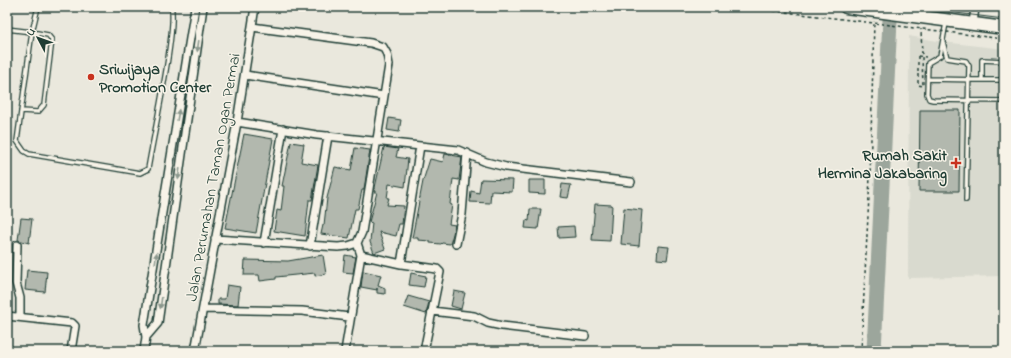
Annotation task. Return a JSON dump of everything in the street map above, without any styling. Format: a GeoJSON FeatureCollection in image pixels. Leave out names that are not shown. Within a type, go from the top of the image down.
{"type":"FeatureCollection","features":[{"type":"Feature","properties":{"kind":"highway"},"geometry":{"type":"LineString","coordinates":[[846,7],[911,11],[946,20],[1004,28]]}},
{"type":"Feature","properties":{"kind":"street"},"geometry":{"type":"LineString","coordinates":[[144,351],[146,338],[144,325],[195,7]]}},
{"type":"Feature","properties":{"kind":"street"},"geometry":{"type":"LineString","coordinates":[[146,338],[158,323],[204,7]]}},
{"type":"Feature","properties":{"kind":"street","name":"Jalan Perumahan Taman Ogan Permai"},"geometry":{"type":"LineString","coordinates":[[195,351],[204,309],[215,239],[237,122],[255,7]]}},
{"type":"Feature","properties":{"kind":"street"},"geometry":{"type":"LineString","coordinates":[[973,24],[975,7]]}},
{"type":"Feature","properties":{"kind":"street"},"geometry":{"type":"LineString","coordinates":[[252,27],[371,43],[383,47],[387,54],[389,65],[375,140],[362,232],[357,243],[360,255],[349,317],[345,351]]}},
{"type":"Feature","properties":{"kind":"street"},"geometry":{"type":"LineString","coordinates":[[245,75],[384,96]]}},
{"type":"Feature","properties":{"kind":"street"},"geometry":{"type":"LineString","coordinates":[[237,122],[328,136],[375,140],[467,153],[486,162],[506,167],[631,182]]}},
{"type":"Feature","properties":{"kind":"street"},"geometry":{"type":"LineString","coordinates":[[264,243],[283,129]]}},
{"type":"Feature","properties":{"kind":"street"},"geometry":{"type":"LineString","coordinates":[[310,246],[328,136]]}},
{"type":"Feature","properties":{"kind":"street"},"geometry":{"type":"LineString","coordinates":[[402,264],[420,146]]}},
{"type":"Feature","properties":{"kind":"street"},"geometry":{"type":"LineString","coordinates":[[456,244],[462,214],[467,153]]}},
{"type":"Feature","properties":{"kind":"street"},"geometry":{"type":"LineString","coordinates":[[215,239],[338,247],[357,243]]}},
{"type":"Feature","properties":{"kind":"street"},"geometry":{"type":"LineString","coordinates":[[17,245],[16,283],[20,298],[20,317]]}},
{"type":"Feature","properties":{"kind":"street"},"geometry":{"type":"LineString","coordinates":[[360,255],[402,264],[437,269],[440,272],[424,351]]}},
{"type":"Feature","properties":{"kind":"street"},"geometry":{"type":"LineString","coordinates":[[204,309],[302,311],[349,317]]}},
{"type":"Feature","properties":{"kind":"street"},"geometry":{"type":"LineString","coordinates":[[432,311],[474,316],[488,323],[502,326],[586,336]]}},
{"type":"Feature","properties":{"kind":"street"},"geometry":{"type":"LineString","coordinates":[[7,316],[72,322],[75,326],[71,351]]}},
{"type":"Feature","properties":{"kind":"lane"},"geometry":{"type":"LineString","coordinates":[[38,7],[32,32],[17,141],[24,151],[29,154],[140,173],[148,169],[165,73],[172,17],[171,7]]}},
{"type":"Feature","properties":{"kind":"lane"},"geometry":{"type":"LineString","coordinates":[[946,20],[940,56],[928,63],[929,99],[1004,102]]}},
{"type":"Feature","properties":{"kind":"lane"},"geometry":{"type":"LineString","coordinates":[[7,29],[46,34],[52,38],[44,105],[38,112],[21,111]]}},
{"type":"Feature","properties":{"kind":"lane"},"geometry":{"type":"LineString","coordinates":[[943,42],[945,55],[948,59]]}},
{"type":"Feature","properties":{"kind":"lane"},"geometry":{"type":"LineString","coordinates":[[936,59],[968,62],[970,66],[966,200]]}},
{"type":"Feature","properties":{"kind":"lane"},"geometry":{"type":"LineString","coordinates":[[982,80],[982,60],[1004,61]]}},
{"type":"Feature","properties":{"kind":"lane"},"geometry":{"type":"LineString","coordinates":[[928,79],[1004,80]]}},
{"type":"Feature","properties":{"kind":"path"},"geometry":{"type":"LineString","coordinates":[[744,7],[1004,39]]}},
{"type":"Feature","properties":{"kind":"path"},"geometry":{"type":"LineString","coordinates":[[861,351],[870,177],[873,9]]}},
{"type":"Feature","properties":{"kind":"path"},"geometry":{"type":"LineString","coordinates":[[918,56],[918,85],[923,86],[921,29]]}},
{"type":"Feature","properties":{"kind":"shaded area","name":"Rumah Sakit Hermina Jakabaring"},"geometry":{"type":"Polygon","coordinates":[[[909,36],[943,42],[1004,49],[1004,276],[908,278],[909,36]]]}},
{"type":"Feature","properties":{"kind":"building"},"geometry":{"type":"Polygon","coordinates":[[[920,110],[960,110],[959,191],[919,191],[920,110]]]}},
{"type":"Feature","properties":{"kind":"building"},"geometry":{"type":"Polygon","coordinates":[[[389,118],[401,120],[399,132],[387,130],[389,118]]]}},
{"type":"Feature","properties":{"kind":"building"},"geometry":{"type":"Polygon","coordinates":[[[244,134],[273,139],[256,233],[225,228],[244,134]]]}},
{"type":"Feature","properties":{"kind":"building"},"geometry":{"type":"Polygon","coordinates":[[[291,142],[304,144],[301,162],[318,165],[312,200],[309,200],[305,236],[274,231],[277,210],[281,211],[284,186],[282,186],[291,142]]]}},
{"type":"Feature","properties":{"kind":"building"},"geometry":{"type":"Polygon","coordinates":[[[384,147],[398,149],[396,157],[408,159],[405,187],[389,184],[387,198],[389,198],[387,205],[404,206],[402,224],[399,224],[396,236],[379,232],[385,249],[374,253],[370,242],[372,223],[369,222],[377,192],[374,192],[384,147]]]}},
{"type":"Feature","properties":{"kind":"building"},"geometry":{"type":"Polygon","coordinates":[[[355,148],[370,150],[364,190],[362,190],[358,209],[355,209],[349,238],[321,234],[324,225],[327,198],[335,167],[351,170],[355,148]]]}},
{"type":"Feature","properties":{"kind":"building"},"geometry":{"type":"Polygon","coordinates":[[[445,154],[462,157],[459,180],[453,179],[450,204],[452,205],[449,224],[455,225],[450,244],[430,243],[430,241],[412,238],[423,181],[430,159],[443,162],[445,154]]]}},
{"type":"Feature","properties":{"kind":"building"},"geometry":{"type":"Polygon","coordinates":[[[481,179],[513,180],[512,192],[491,191],[490,203],[470,202],[471,191],[479,193],[481,179]]]}},
{"type":"Feature","properties":{"kind":"building"},"geometry":{"type":"Polygon","coordinates":[[[529,180],[545,180],[545,194],[529,193],[529,180]]]}},
{"type":"Feature","properties":{"kind":"building"},"geometry":{"type":"Polygon","coordinates":[[[562,184],[571,185],[568,198],[560,197],[562,184]]]}},
{"type":"Feature","properties":{"kind":"building"},"geometry":{"type":"Polygon","coordinates":[[[595,204],[612,205],[610,241],[592,240],[595,204]]]}},
{"type":"Feature","properties":{"kind":"building"},"geometry":{"type":"Polygon","coordinates":[[[624,208],[642,210],[639,246],[621,244],[624,208]]]}},
{"type":"Feature","properties":{"kind":"building"},"geometry":{"type":"Polygon","coordinates":[[[530,209],[541,209],[538,229],[525,228],[526,220],[529,221],[530,209]]]}},
{"type":"Feature","properties":{"kind":"building"},"geometry":{"type":"Polygon","coordinates":[[[21,218],[32,219],[29,243],[18,240],[21,218]]]}},
{"type":"Feature","properties":{"kind":"building"},"geometry":{"type":"Polygon","coordinates":[[[574,226],[575,237],[559,238],[558,227],[574,226]]]}},
{"type":"Feature","properties":{"kind":"building"},"geometry":{"type":"Polygon","coordinates":[[[658,246],[669,247],[667,260],[657,259],[658,246]]]}},
{"type":"Feature","properties":{"kind":"building"},"geometry":{"type":"Polygon","coordinates":[[[323,255],[326,274],[315,276],[315,273],[276,277],[276,279],[260,281],[259,275],[244,275],[245,260],[288,261],[323,255]]]}},
{"type":"Feature","properties":{"kind":"building"},"geometry":{"type":"Polygon","coordinates":[[[345,255],[356,257],[353,273],[343,272],[345,255]]]}},
{"type":"Feature","properties":{"kind":"building"},"geometry":{"type":"Polygon","coordinates":[[[27,270],[47,272],[45,292],[25,290],[27,270]]]}},
{"type":"Feature","properties":{"kind":"building"},"geometry":{"type":"Polygon","coordinates":[[[363,271],[381,275],[378,285],[385,288],[385,294],[377,293],[377,290],[361,287],[363,271]]]}},
{"type":"Feature","properties":{"kind":"building"},"geometry":{"type":"Polygon","coordinates":[[[411,273],[426,276],[424,287],[409,285],[411,273]]]}},
{"type":"Feature","properties":{"kind":"building"},"geometry":{"type":"Polygon","coordinates":[[[227,285],[240,287],[238,305],[218,304],[218,299],[225,299],[227,285]]]}},
{"type":"Feature","properties":{"kind":"building"},"geometry":{"type":"Polygon","coordinates":[[[454,291],[465,293],[461,309],[451,306],[454,291]]]}},
{"type":"Feature","properties":{"kind":"building"},"geometry":{"type":"Polygon","coordinates":[[[408,296],[429,302],[426,314],[404,307],[408,296]]]}},
{"type":"Feature","properties":{"kind":"waterway"},"geometry":{"type":"LineString","coordinates":[[874,351],[890,20]]}},
{"type":"Feature","properties":{"kind":"tram line"},"geometry":{"type":"LineString","coordinates":[[908,7],[1004,19]]}},
{"type":"Feature","properties":{"kind":"place","name":"Sriwijaya Promotion Center"},"geometry":{"type":"Point","coordinates":[91,77]}},
{"type":"Feature","properties":{"kind":"place","name":"Rumah Sakit Hermina Jakabaring"},"geometry":{"type":"Point","coordinates":[956,163]}}]}
